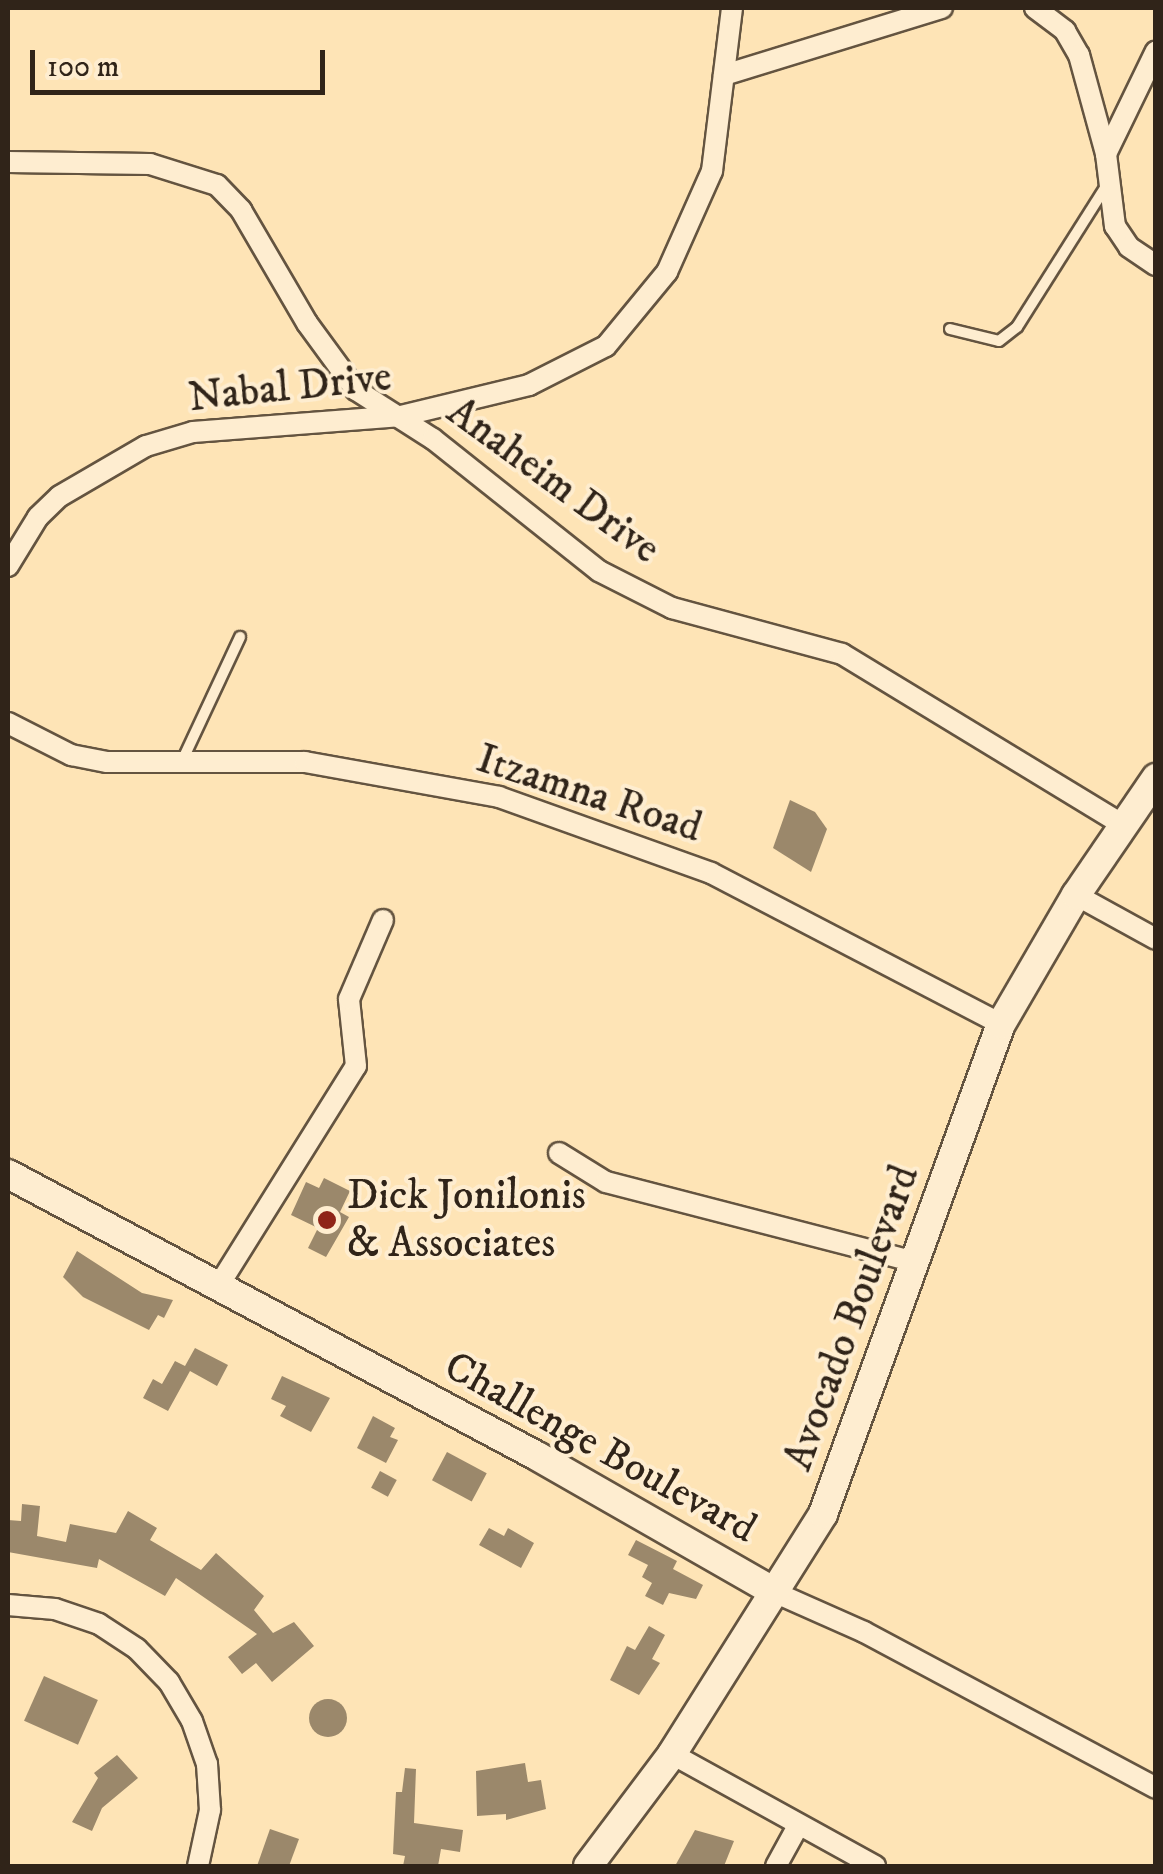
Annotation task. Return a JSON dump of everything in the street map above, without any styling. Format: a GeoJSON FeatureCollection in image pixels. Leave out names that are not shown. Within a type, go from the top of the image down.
{"type":"FeatureCollection","features":[{"type":"Feature","properties":{"kind":"main road","name":"Avocado Boulevard"},"geometry":{"type":"LineString","coordinates":[[588,1866],[672,1754],[823,1514],[1001,1024],[1076,894],[1156,778]]}},
{"type":"Feature","properties":{"kind":"main road","name":"Challenge Boulevard"},"geometry":{"type":"LineString","coordinates":[[8,1174],[220,1285],[776,1593]]}},
{"type":"Feature","properties":{"kind":"street","name":"Nabal Drive"},"geometry":{"type":"LineString","coordinates":[[8,566],[38,517],[60,496],[146,446],[193,432],[400,416],[559,374],[623,331],[668,272],[712,171],[732,8]]}},
{"type":"Feature","properties":{"kind":"street"},"geometry":{"type":"LineString","coordinates":[[724,75],[942,8]]}},
{"type":"Feature","properties":{"kind":"street"},"geometry":{"type":"LineString","coordinates":[[1035,8],[1065,31],[1079,54],[1106,154],[1106,185],[1121,237],[1156,265]]}},
{"type":"Feature","properties":{"kind":"street"},"geometry":{"type":"LineString","coordinates":[[1106,154],[1156,52]]}},
{"type":"Feature","properties":{"kind":"street","name":"Anaheim Drive"},"geometry":{"type":"LineString","coordinates":[[8,162],[150,164],[217,185],[241,210],[328,356],[368,400],[400,416],[615,580],[672,608],[842,654],[1122,824]]}},
{"type":"Feature","properties":{"kind":"street","name":"Itzamna Road"},"geometry":{"type":"LineString","coordinates":[[8,723],[71,755],[180,766],[305,762],[499,797],[711,872],[1001,1024]]}},
{"type":"Feature","properties":{"kind":"street"},"geometry":{"type":"LineString","coordinates":[[1076,894],[1156,939]]}},
{"type":"Feature","properties":{"kind":"street"},"geometry":{"type":"LineString","coordinates":[[220,1285],[356,1066],[350,1000],[383,920]]}},
{"type":"Feature","properties":{"kind":"street"},"geometry":{"type":"LineString","coordinates":[[559,1152],[606,1182],[915,1262]]}},
{"type":"Feature","properties":{"kind":"street","name":"Challenge Boulevard"},"geometry":{"type":"LineString","coordinates":[[776,1593],[864,1632],[1156,1788]]}},
{"type":"Feature","properties":{"kind":"street"},"geometry":{"type":"LineString","coordinates":[[8,1606],[56,1609],[98,1624],[137,1649],[169,1682],[192,1721],[206,1764],[210,1810],[198,1866]]}},
{"type":"Feature","properties":{"kind":"street"},"geometry":{"type":"LineString","coordinates":[[672,1754],[875,1866]]}},
{"type":"Feature","properties":{"kind":"street"},"geometry":{"type":"LineString","coordinates":[[776,1866],[798,1826]]}},
{"type":"Feature","properties":{"kind":"lane"},"geometry":{"type":"LineString","coordinates":[[950,328],[999,341],[1017,327],[1106,185]]}},
{"type":"Feature","properties":{"kind":"lane"},"geometry":{"type":"LineString","coordinates":[[180,766],[240,636]]}},
{"type":"Feature","properties":{"kind":"building"},"geometry":{"type":"Polygon","coordinates":[[[790,800],[815,812],[827,829],[811,872],[773,848],[790,800]]]}},
{"type":"Feature","properties":{"kind":"building"},"geometry":{"type":"Polygon","coordinates":[[[324,1178],[350,1191],[340,1212],[349,1217],[326,1257],[308,1248],[318,1228],[291,1215],[306,1182],[319,1188],[324,1178]]]}},
{"type":"Feature","properties":{"kind":"building"},"geometry":{"type":"Polygon","coordinates":[[[77,1251],[142,1293],[173,1300],[164,1318],[158,1315],[149,1330],[83,1297],[63,1277],[77,1251]]]}},
{"type":"Feature","properties":{"kind":"building"},"geometry":{"type":"Polygon","coordinates":[[[195,1348],[228,1365],[217,1386],[190,1371],[168,1411],[143,1398],[153,1379],[162,1384],[175,1361],[185,1366],[195,1348]]]}},
{"type":"Feature","properties":{"kind":"building"},"geometry":{"type":"Polygon","coordinates":[[[282,1376],[330,1398],[311,1432],[280,1416],[286,1406],[271,1399],[282,1376]]]}},
{"type":"Feature","properties":{"kind":"building"},"geometry":{"type":"Polygon","coordinates":[[[373,1416],[395,1428],[390,1437],[398,1440],[386,1463],[357,1448],[373,1416]]]}},
{"type":"Feature","properties":{"kind":"building"},"geometry":{"type":"Polygon","coordinates":[[[447,1452],[487,1473],[472,1501],[432,1480],[447,1452]]]}},
{"type":"Feature","properties":{"kind":"building"},"geometry":{"type":"Polygon","coordinates":[[[380,1471],[397,1480],[388,1497],[371,1488],[380,1471]]]}},
{"type":"Feature","properties":{"kind":"building"},"geometry":{"type":"Polygon","coordinates":[[[22,1504],[40,1506],[37,1536],[66,1542],[70,1524],[116,1533],[128,1511],[157,1528],[150,1540],[201,1570],[216,1553],[264,1596],[254,1610],[273,1633],[294,1622],[314,1646],[272,1682],[256,1663],[242,1674],[228,1657],[257,1634],[176,1578],[165,1596],[99,1559],[97,1568],[8,1552],[8,1520],[21,1521],[22,1504]]]}},
{"type":"Feature","properties":{"kind":"building"},"geometry":{"type":"Polygon","coordinates":[[[489,1528],[504,1536],[508,1528],[534,1543],[521,1568],[479,1545],[489,1528]]]}},
{"type":"Feature","properties":{"kind":"building"},"geometry":{"type":"Polygon","coordinates":[[[636,1540],[677,1561],[673,1569],[703,1585],[696,1599],[669,1593],[663,1605],[645,1596],[652,1583],[642,1577],[648,1565],[628,1555],[636,1540]]]}},
{"type":"Feature","properties":{"kind":"building"},"geometry":{"type":"Polygon","coordinates":[[[649,1626],[665,1635],[652,1659],[660,1663],[639,1695],[610,1680],[627,1646],[635,1650],[649,1626]]]}},
{"type":"Feature","properties":{"kind":"building"},"geometry":{"type":"Polygon","coordinates":[[[44,1676],[98,1700],[78,1745],[24,1721],[44,1676]]]}},
{"type":"Feature","properties":{"kind":"building"},"geometry":{"type":"Polygon","coordinates":[[[328,1699],[341,1705],[347,1718],[341,1731],[328,1737],[315,1731],[309,1718],[315,1705],[328,1699]]]}},
{"type":"Feature","properties":{"kind":"building"},"geometry":{"type":"Polygon","coordinates":[[[117,1755],[138,1778],[102,1808],[92,1831],[72,1822],[98,1778],[94,1773],[117,1755]]]}},
{"type":"Feature","properties":{"kind":"building"},"geometry":{"type":"Polygon","coordinates":[[[525,1763],[528,1782],[541,1780],[546,1809],[506,1820],[506,1814],[477,1816],[476,1771],[525,1763]]]}},
{"type":"Feature","properties":{"kind":"building"},"geometry":{"type":"Polygon","coordinates":[[[405,1768],[416,1769],[414,1823],[463,1830],[460,1852],[441,1849],[438,1866],[403,1866],[405,1856],[393,1854],[396,1792],[402,1792],[405,1768]]]}},
{"type":"Feature","properties":{"kind":"building"},"geometry":{"type":"Polygon","coordinates":[[[270,1829],[299,1839],[289,1866],[257,1866],[270,1829]]]}},
{"type":"Feature","properties":{"kind":"building"},"geometry":{"type":"Polygon","coordinates":[[[695,1830],[734,1841],[724,1866],[675,1866],[695,1830]]]}},
{"type":"Feature","properties":{"kind":"place","name":"Dick Jonilonis & Associates"},"geometry":{"type":"Point","coordinates":[327,1220]}}]}
